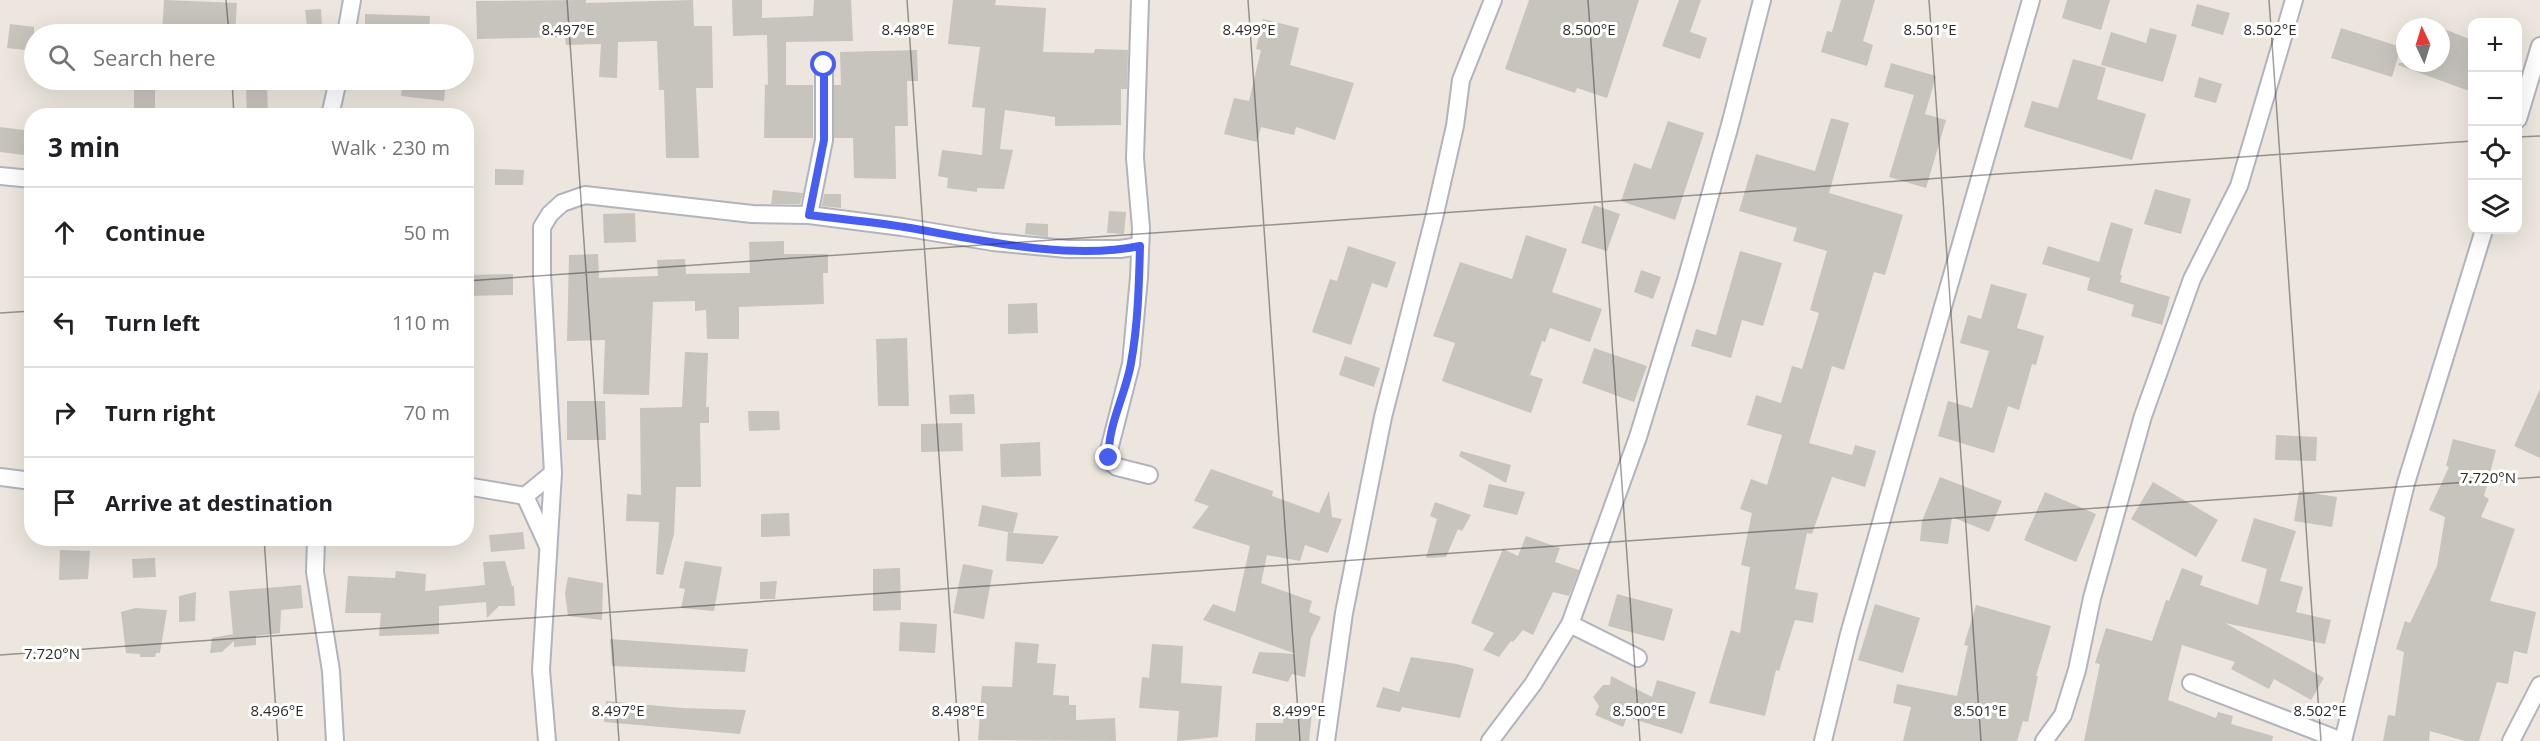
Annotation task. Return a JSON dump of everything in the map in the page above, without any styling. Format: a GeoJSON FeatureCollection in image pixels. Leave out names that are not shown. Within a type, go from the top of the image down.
{"type":"FeatureCollection","features":[{"type":"Feature","properties":{"kind":"street"},"geometry":{"type":"LineString","coordinates":[[348,24],[352,0]]}},
{"type":"Feature","properties":{"kind":"street"},"geometry":{"type":"LineString","coordinates":[[1140,0],[1135,158],[1141,228],[1140,246],[1131,364],[1109,450],[1111,462],[1117,467],[1149,475]]}},
{"type":"Feature","properties":{"kind":"street"},"geometry":{"type":"LineString","coordinates":[[1326,741],[1344,613],[1383,417],[1445,172],[1455,126],[1461,80],[1494,0]]}},
{"type":"Feature","properties":{"kind":"street"},"geometry":{"type":"LineString","coordinates":[[1490,741],[1533,684],[1570,624],[1645,414],[1731,124],[1762,0]]}},
{"type":"Feature","properties":{"kind":"street"},"geometry":{"type":"LineString","coordinates":[[1823,741],[1849,634],[2031,0]]}},
{"type":"Feature","properties":{"kind":"street"},"geometry":{"type":"LineString","coordinates":[[2044,741],[2062,715],[2078,670],[2092,598],[2143,416],[2192,279],[2239,186],[2294,0]]}},
{"type":"Feature","properties":{"kind":"street"},"geometry":{"type":"LineString","coordinates":[[2522,103],[2540,46]]}},
{"type":"Feature","properties":{"kind":"street"},"geometry":{"type":"LineString","coordinates":[[809,215],[824,140],[824,65]]}},
{"type":"Feature","properties":{"kind":"street"},"geometry":{"type":"LineString","coordinates":[[332,108],[336,90]]}},
{"type":"Feature","properties":{"kind":"street"},"geometry":{"type":"LineString","coordinates":[[0,176],[24,178]]}},
{"type":"Feature","properties":{"kind":"street"},"geometry":{"type":"LineString","coordinates":[[547,741],[542,669],[553,473],[542,262],[543,227],[555,208],[573,198],[585,195],[752,214],[809,215],[993,242],[1067,249],[1120,249],[1140,246]]}},
{"type":"Feature","properties":{"kind":"street"},"geometry":{"type":"LineString","coordinates":[[2191,683],[2343,741],[2406,483],[2483,234]]}},
{"type":"Feature","properties":{"kind":"street"},"geometry":{"type":"LineString","coordinates":[[474,487],[525,496],[553,473]]}},
{"type":"Feature","properties":{"kind":"street"},"geometry":{"type":"LineString","coordinates":[[0,477],[24,480]]}},
{"type":"Feature","properties":{"kind":"street"},"geometry":{"type":"LineString","coordinates":[[525,496],[548,546]]}},
{"type":"Feature","properties":{"kind":"street"},"geometry":{"type":"LineString","coordinates":[[316,546],[315,572],[332,671],[335,741]]}},
{"type":"Feature","properties":{"kind":"street"},"geometry":{"type":"LineString","coordinates":[[1570,624],[1638,658]]}},
{"type":"Feature","properties":{"kind":"street"},"geometry":{"type":"LineString","coordinates":[[2511,741],[2540,685]]}},
{"type":"Feature","properties":{"kind":"building"},"geometry":{"type":"Polygon","coordinates":[[[164,0],[237,3],[236,24],[163,24],[164,0]]]}},
{"type":"Feature","properties":{"kind":"building"},"geometry":{"type":"Polygon","coordinates":[[[586,0],[586,3],[693,0],[694,26],[712,26],[713,88],[696,88],[699,158],[666,158],[664,90],[659,90],[657,41],[618,42],[617,78],[599,77],[601,44],[566,45],[565,37],[477,39],[476,1],[586,0]]]}},
{"type":"Feature","properties":{"kind":"building"},"geometry":{"type":"Polygon","coordinates":[[[732,0],[762,0],[762,18],[813,16],[814,0],[851,0],[853,41],[786,42],[786,85],[813,85],[813,138],[764,138],[765,84],[768,85],[767,35],[733,36],[732,0]]]}},
{"type":"Feature","properties":{"kind":"building"},"geometry":{"type":"Polygon","coordinates":[[[953,0],[996,0],[995,5],[1046,8],[1043,52],[1094,53],[1095,49],[1128,50],[1127,89],[1121,89],[1121,125],[1055,126],[1055,117],[1005,110],[1000,149],[1013,150],[1004,189],[977,188],[977,192],[947,188],[948,178],[938,176],[942,150],[982,155],[985,108],[972,107],[980,47],[948,44],[953,0]]]}},
{"type":"Feature","properties":{"kind":"building"},"geometry":{"type":"Polygon","coordinates":[[[1529,0],[1639,0],[1607,98],[1577,88],[1575,93],[1505,69],[1529,0]]]}},
{"type":"Feature","properties":{"kind":"building"},"geometry":{"type":"Polygon","coordinates":[[[1679,0],[1701,0],[1690,32],[1707,38],[1700,59],[1662,46],[1679,0]]]}},
{"type":"Feature","properties":{"kind":"building"},"geometry":{"type":"Polygon","coordinates":[[[1841,0],[1875,0],[1863,41],[1873,45],[1867,66],[1821,52],[1827,31],[1832,32],[1841,0]]]}},
{"type":"Feature","properties":{"kind":"building"},"geometry":{"type":"Polygon","coordinates":[[[2067,0],[2110,0],[2101,30],[2062,18],[2067,0]]]}},
{"type":"Feature","properties":{"kind":"building"},"geometry":{"type":"Polygon","coordinates":[[[2197,4],[2230,13],[2223,35],[2191,26],[2197,4]]]}},
{"type":"Feature","properties":{"kind":"building"},"geometry":{"type":"Polygon","coordinates":[[[321,9],[322,24],[307,24],[305,10],[321,9]]]}},
{"type":"Feature","properties":{"kind":"building"},"geometry":{"type":"Polygon","coordinates":[[[365,14],[430,16],[430,24],[365,24],[365,14]]]}},
{"type":"Feature","properties":{"kind":"building"},"geometry":{"type":"Polygon","coordinates":[[[1263,19],[1299,28],[1290,65],[1354,83],[1335,140],[1296,127],[1294,135],[1261,127],[1257,142],[1224,134],[1234,98],[1249,101],[1261,50],[1256,49],[1263,19]]]}},
{"type":"Feature","properties":{"kind":"building"},"geometry":{"type":"Polygon","coordinates":[[[10,24],[24,26],[24,50],[7,48],[10,24]]]}},
{"type":"Feature","properties":{"kind":"building"},"geometry":{"type":"Polygon","coordinates":[[[2150,28],[2177,35],[2163,82],[2101,65],[2111,32],[2146,43],[2150,28]]]}},
{"type":"Feature","properties":{"kind":"building"},"geometry":{"type":"Polygon","coordinates":[[[2341,28],[2396,45],[2396,64],[2392,77],[2331,58],[2341,28]]]}},
{"type":"Feature","properties":{"kind":"building"},"geometry":{"type":"Polygon","coordinates":[[[2450,31],[2468,38],[2468,91],[2417,72],[2450,72],[2450,31]]]}},
{"type":"Feature","properties":{"kind":"building"},"geometry":{"type":"Polygon","coordinates":[[[917,50],[918,81],[907,81],[908,126],[895,126],[896,179],[854,178],[853,138],[834,138],[834,85],[841,85],[840,52],[917,50]]]}},
{"type":"Feature","properties":{"kind":"building"},"geometry":{"type":"Polygon","coordinates":[[[2073,59],[2106,68],[2097,99],[2146,114],[2132,160],[2024,127],[2032,101],[2058,108],[2073,59]]]}},
{"type":"Feature","properties":{"kind":"building"},"geometry":{"type":"Polygon","coordinates":[[[1891,63],[1936,76],[1925,114],[1946,120],[1926,188],[1889,177],[1914,95],[1884,87],[1891,63]]]}},
{"type":"Feature","properties":{"kind":"building"},"geometry":{"type":"Polygon","coordinates":[[[2199,77],[2222,84],[2216,103],[2194,97],[2199,77]]]}},
{"type":"Feature","properties":{"kind":"building"},"geometry":{"type":"Polygon","coordinates":[[[134,90],[155,90],[155,108],[134,108],[134,90]]]}},
{"type":"Feature","properties":{"kind":"building"},"geometry":{"type":"Polygon","coordinates":[[[246,90],[267,90],[268,108],[247,108],[246,90]]]}},
{"type":"Feature","properties":{"kind":"building"},"geometry":{"type":"Polygon","coordinates":[[[402,90],[445,90],[444,101],[401,96],[402,90]]]}},
{"type":"Feature","properties":{"kind":"building"},"geometry":{"type":"Polygon","coordinates":[[[1831,118],[1849,123],[1829,193],[1903,215],[1885,275],[1874,272],[1844,370],[1832,366],[1809,443],[1852,455],[1855,445],[1876,451],[1865,487],[1832,477],[1812,534],[1807,533],[1795,589],[1818,593],[1813,623],[1795,620],[1779,671],[1776,670],[1765,716],[1709,703],[1731,630],[1740,633],[1750,567],[1741,565],[1752,513],[1740,509],[1751,479],[1767,485],[1782,435],[1747,425],[1756,395],[1781,403],[1792,366],[1802,369],[1819,313],[1810,310],[1827,251],[1793,241],[1797,228],[1739,211],[1756,154],[1815,171],[1831,118]]]}},
{"type":"Feature","properties":{"kind":"building"},"geometry":{"type":"Polygon","coordinates":[[[1668,121],[1704,133],[1675,220],[1621,201],[1634,163],[1651,169],[1668,121]]]}},
{"type":"Feature","properties":{"kind":"building"},"geometry":{"type":"Polygon","coordinates":[[[0,127],[24,130],[24,155],[0,152],[0,127]]]}},
{"type":"Feature","properties":{"kind":"building"},"geometry":{"type":"Polygon","coordinates":[[[495,169],[524,170],[523,185],[495,185],[495,169]]]}},
{"type":"Feature","properties":{"kind":"building"},"geometry":{"type":"Polygon","coordinates":[[[2155,189],[2191,199],[2181,234],[2144,224],[2155,189]]]}},
{"type":"Feature","properties":{"kind":"building"},"geometry":{"type":"Polygon","coordinates":[[[773,190],[803,193],[800,204],[771,204],[773,190]]]}},
{"type":"Feature","properties":{"kind":"building"},"geometry":{"type":"Polygon","coordinates":[[[824,194],[841,194],[841,208],[822,206],[824,194]]]}},
{"type":"Feature","properties":{"kind":"building"},"geometry":{"type":"Polygon","coordinates":[[[1594,205],[1620,214],[1607,251],[1581,243],[1594,205]]]}},
{"type":"Feature","properties":{"kind":"building"},"geometry":{"type":"Polygon","coordinates":[[[1109,211],[1126,212],[1124,234],[1107,233],[1109,211]]]}},
{"type":"Feature","properties":{"kind":"building"},"geometry":{"type":"Polygon","coordinates":[[[635,213],[636,242],[604,243],[603,214],[635,213]]]}},
{"type":"Feature","properties":{"kind":"building"},"geometry":{"type":"Polygon","coordinates":[[[2111,222],[2133,229],[2120,282],[2170,297],[2162,325],[2131,316],[2134,305],[2087,290],[2090,278],[2042,264],[2048,246],[2099,262],[2111,222]]]}},
{"type":"Feature","properties":{"kind":"building"},"geometry":{"type":"Polygon","coordinates":[[[1026,223],[1048,224],[1048,237],[1025,234],[1026,223]]]}},
{"type":"Feature","properties":{"kind":"building"},"geometry":{"type":"Polygon","coordinates":[[[1526,235],[1567,249],[1552,292],[1602,309],[1590,342],[1550,328],[1545,342],[1542,341],[1530,375],[1543,379],[1531,413],[1442,381],[1455,343],[1433,336],[1460,262],[1512,279],[1526,235]]]}},
{"type":"Feature","properties":{"kind":"building"},"geometry":{"type":"Polygon","coordinates":[[[784,241],[784,254],[828,254],[828,273],[823,273],[824,304],[739,307],[739,339],[707,339],[706,310],[695,311],[695,301],[653,302],[649,395],[603,394],[605,340],[567,341],[569,255],[598,254],[599,278],[658,276],[657,260],[685,259],[686,274],[750,273],[749,242],[784,241]]]}},
{"type":"Feature","properties":{"kind":"building"},"geometry":{"type":"Polygon","coordinates":[[[1348,246],[1396,262],[1387,288],[1372,283],[1351,345],[1312,332],[1330,279],[1337,281],[1348,246]]]}},
{"type":"Feature","properties":{"kind":"building"},"geometry":{"type":"Polygon","coordinates":[[[1740,251],[1782,263],[1763,326],[1742,320],[1731,358],[1691,346],[1696,329],[1716,335],[1740,251]]]}},
{"type":"Feature","properties":{"kind":"building"},"geometry":{"type":"Polygon","coordinates":[[[1641,270],[1661,277],[1653,299],[1634,292],[1641,270]]]}},
{"type":"Feature","properties":{"kind":"building"},"geometry":{"type":"Polygon","coordinates":[[[513,274],[513,295],[474,296],[474,275],[513,274]]]}},
{"type":"Feature","properties":{"kind":"building"},"geometry":{"type":"Polygon","coordinates":[[[1991,284],[2027,294],[2017,328],[2044,336],[2036,365],[2032,364],[2019,410],[2008,406],[1994,453],[1938,436],[1948,401],[1972,408],[1989,351],[1960,343],[1968,315],[1981,319],[1991,284]]]}},
{"type":"Feature","properties":{"kind":"building"},"geometry":{"type":"Polygon","coordinates":[[[1037,303],[1038,333],[1008,334],[1008,304],[1037,303]]]}},
{"type":"Feature","properties":{"kind":"building"},"geometry":{"type":"Polygon","coordinates":[[[907,338],[909,406],[878,406],[876,339],[907,338]]]}},
{"type":"Feature","properties":{"kind":"building"},"geometry":{"type":"Polygon","coordinates":[[[1594,348],[1647,366],[1634,402],[1582,383],[1594,348]]]}},
{"type":"Feature","properties":{"kind":"building"},"geometry":{"type":"Polygon","coordinates":[[[685,352],[708,353],[706,407],[709,407],[709,423],[700,423],[701,487],[676,487],[674,534],[663,575],[656,574],[659,522],[626,521],[627,494],[641,495],[640,408],[682,407],[685,352]]]}},
{"type":"Feature","properties":{"kind":"building"},"geometry":{"type":"Polygon","coordinates":[[[1345,356],[1380,368],[1374,387],[1339,375],[1345,356]]]}},
{"type":"Feature","properties":{"kind":"building"},"geometry":{"type":"Polygon","coordinates":[[[2540,389],[2540,458],[2514,446],[2540,389]]]}},
{"type":"Feature","properties":{"kind":"building"},"geometry":{"type":"Polygon","coordinates":[[[974,394],[975,414],[950,414],[949,395],[974,394]]]}},
{"type":"Feature","properties":{"kind":"building"},"geometry":{"type":"Polygon","coordinates":[[[567,401],[605,401],[606,440],[567,440],[567,401]]]}},
{"type":"Feature","properties":{"kind":"building"},"geometry":{"type":"Polygon","coordinates":[[[748,411],[779,411],[780,430],[749,431],[748,411]]]}},
{"type":"Feature","properties":{"kind":"building"},"geometry":{"type":"Polygon","coordinates":[[[962,423],[963,451],[921,452],[921,424],[962,423]]]}},
{"type":"Feature","properties":{"kind":"building"},"geometry":{"type":"Polygon","coordinates":[[[2276,435],[2317,437],[2316,461],[2275,460],[2276,435]]]}},
{"type":"Feature","properties":{"kind":"building"},"geometry":{"type":"Polygon","coordinates":[[[2453,439],[2496,450],[2484,496],[2489,499],[2481,517],[2515,529],[2490,601],[2536,612],[2527,654],[2514,651],[2508,684],[2497,682],[2479,741],[2465,741],[2430,731],[2429,741],[2383,741],[2388,715],[2395,716],[2404,652],[2396,649],[2405,621],[2410,623],[2437,566],[2445,517],[2429,510],[2449,467],[2446,466],[2453,439]]]}},
{"type":"Feature","properties":{"kind":"building"},"geometry":{"type":"Polygon","coordinates":[[[1040,442],[1041,476],[1001,477],[1000,444],[1040,442]]]}},
{"type":"Feature","properties":{"kind":"building"},"geometry":{"type":"Polygon","coordinates":[[[1461,451],[1511,465],[1506,483],[1459,456],[1461,451]]]}},
{"type":"Feature","properties":{"kind":"building"},"geometry":{"type":"Polygon","coordinates":[[[1211,469],[1273,491],[1272,496],[1319,513],[1329,491],[1332,517],[1342,519],[1328,553],[1305,545],[1300,561],[1267,555],[1261,583],[1312,601],[1309,612],[1321,617],[1311,638],[1305,677],[1292,674],[1288,682],[1252,673],[1259,652],[1296,654],[1203,620],[1213,604],[1235,612],[1250,546],[1192,528],[1209,506],[1194,501],[1211,469]]]}},
{"type":"Feature","properties":{"kind":"building"},"geometry":{"type":"Polygon","coordinates":[[[1940,477],[2002,501],[1989,532],[1952,517],[1948,544],[1920,541],[1922,521],[1940,477]]]}},
{"type":"Feature","properties":{"kind":"building"},"geometry":{"type":"Polygon","coordinates":[[[2153,482],[2218,520],[2196,557],[2131,519],[2153,482]]]}},
{"type":"Feature","properties":{"kind":"building"},"geometry":{"type":"Polygon","coordinates":[[[1489,484],[1525,492],[1517,515],[1483,507],[1489,484]]]}},
{"type":"Feature","properties":{"kind":"building"},"geometry":{"type":"Polygon","coordinates":[[[2299,491],[2337,497],[2332,527],[2294,521],[2299,491]]]}},
{"type":"Feature","properties":{"kind":"building"},"geometry":{"type":"Polygon","coordinates":[[[2045,492],[2096,514],[2076,562],[2024,540],[2045,492]]]}},
{"type":"Feature","properties":{"kind":"building"},"geometry":{"type":"Polygon","coordinates":[[[1435,502],[1471,515],[1462,531],[1458,529],[1446,557],[1426,558],[1437,519],[1430,516],[1435,502]]]}},
{"type":"Feature","properties":{"kind":"building"},"geometry":{"type":"Polygon","coordinates":[[[982,505],[1018,513],[1013,533],[978,526],[982,505]]]}},
{"type":"Feature","properties":{"kind":"building"},"geometry":{"type":"Polygon","coordinates":[[[789,513],[790,536],[761,537],[761,514],[789,513]]]}},
{"type":"Feature","properties":{"kind":"building"},"geometry":{"type":"Polygon","coordinates":[[[2254,518],[2296,531],[2280,581],[2303,587],[2296,612],[2331,620],[2325,644],[2225,623],[2324,678],[2311,700],[2274,679],[2269,689],[2231,669],[2235,662],[2182,645],[2168,700],[2216,718],[2218,712],[2233,716],[2231,724],[2273,736],[2272,741],[2084,741],[2100,664],[2095,663],[2106,628],[2152,641],[2166,600],[2169,601],[2182,568],[2203,576],[2200,585],[2258,605],[2267,569],[2241,561],[2254,518]]]}},
{"type":"Feature","properties":{"kind":"building"},"geometry":{"type":"Polygon","coordinates":[[[523,532],[525,549],[491,552],[489,535],[523,532]]]}},
{"type":"Feature","properties":{"kind":"building"},"geometry":{"type":"Polygon","coordinates":[[[1008,532],[1059,536],[1043,564],[1006,561],[1008,532]]]}},
{"type":"Feature","properties":{"kind":"building"},"geometry":{"type":"Polygon","coordinates":[[[1526,536],[1560,548],[1555,562],[1579,570],[1569,596],[1553,592],[1533,635],[1523,630],[1499,657],[1483,650],[1494,633],[1471,623],[1503,549],[1518,556],[1526,536]]]}},
{"type":"Feature","properties":{"kind":"building"},"geometry":{"type":"Polygon","coordinates":[[[60,550],[90,551],[88,579],[59,580],[60,550]]]}},
{"type":"Feature","properties":{"kind":"building"},"geometry":{"type":"Polygon","coordinates":[[[155,558],[156,577],[133,578],[132,559],[155,558]]]}},
{"type":"Feature","properties":{"kind":"building"},"geometry":{"type":"Polygon","coordinates":[[[505,561],[512,586],[514,586],[515,606],[499,606],[487,618],[486,602],[439,606],[439,634],[379,636],[381,613],[345,613],[348,576],[395,578],[396,571],[426,574],[425,591],[485,585],[483,562],[505,561]]]}},
{"type":"Feature","properties":{"kind":"building"},"geometry":{"type":"Polygon","coordinates":[[[685,561],[722,567],[714,611],[681,608],[685,589],[679,588],[685,561]]]}},
{"type":"Feature","properties":{"kind":"building"},"geometry":{"type":"Polygon","coordinates":[[[963,564],[993,570],[984,619],[953,613],[963,564]]]}},
{"type":"Feature","properties":{"kind":"building"},"geometry":{"type":"Polygon","coordinates":[[[900,568],[901,610],[873,611],[873,569],[900,568]]]}},
{"type":"Feature","properties":{"kind":"building"},"geometry":{"type":"Polygon","coordinates":[[[568,577],[603,583],[602,620],[568,616],[565,593],[568,577]]]}},
{"type":"Feature","properties":{"kind":"building"},"geometry":{"type":"Polygon","coordinates":[[[777,581],[775,599],[760,599],[760,582],[777,581]]]}},
{"type":"Feature","properties":{"kind":"building"},"geometry":{"type":"Polygon","coordinates":[[[301,585],[303,608],[281,610],[280,633],[256,636],[256,645],[234,647],[234,641],[222,652],[210,653],[212,638],[233,634],[229,591],[301,585]]]}},
{"type":"Feature","properties":{"kind":"building"},"geometry":{"type":"Polygon","coordinates":[[[196,592],[195,621],[179,622],[179,596],[196,592]]]}},
{"type":"Feature","properties":{"kind":"building"},"geometry":{"type":"Polygon","coordinates":[[[1617,594],[1673,609],[1664,641],[1608,626],[1617,594]]]}},
{"type":"Feature","properties":{"kind":"building"},"geometry":{"type":"Polygon","coordinates":[[[1875,604],[1920,618],[1903,673],[1858,660],[1875,604]]]}},
{"type":"Feature","properties":{"kind":"building"},"geometry":{"type":"Polygon","coordinates":[[[1976,605],[2051,626],[2036,676],[2038,676],[2028,722],[2023,721],[2017,741],[1903,741],[1911,707],[1893,703],[1897,684],[1957,696],[1968,646],[1964,645],[1976,605]]]}},
{"type":"Feature","properties":{"kind":"building"},"geometry":{"type":"Polygon","coordinates":[[[135,608],[167,610],[160,653],[156,653],[155,657],[140,657],[140,654],[126,653],[121,612],[135,608]]]}},
{"type":"Feature","properties":{"kind":"building"},"geometry":{"type":"Polygon","coordinates":[[[900,622],[937,624],[935,653],[899,651],[900,622]]]}},
{"type":"Feature","properties":{"kind":"building"},"geometry":{"type":"Polygon","coordinates":[[[610,639],[748,649],[745,672],[612,666],[610,639]]]}},
{"type":"Feature","properties":{"kind":"building"},"geometry":{"type":"Polygon","coordinates":[[[1015,642],[1039,644],[1037,663],[1056,664],[1053,695],[1069,696],[1069,705],[1076,705],[1076,720],[1115,718],[1116,741],[978,740],[982,686],[1012,687],[1015,642]]]}},
{"type":"Feature","properties":{"kind":"building"},"geometry":{"type":"Polygon","coordinates":[[[1152,644],[1183,646],[1181,683],[1222,686],[1218,737],[1177,741],[1179,711],[1139,708],[1142,677],[1149,678],[1152,644]]]}},
{"type":"Feature","properties":{"kind":"building"},"geometry":{"type":"Polygon","coordinates":[[[1411,657],[1474,669],[1460,718],[1402,707],[1400,712],[1376,707],[1383,687],[1399,692],[1411,657]]]}},
{"type":"Feature","properties":{"kind":"building"},"geometry":{"type":"Polygon","coordinates":[[[1611,676],[1652,697],[1657,680],[1696,692],[1682,734],[1627,717],[1623,727],[1595,715],[1599,706],[1593,697],[1603,685],[1610,685],[1611,676]]]}},
{"type":"Feature","properties":{"kind":"building"},"geometry":{"type":"Polygon","coordinates":[[[606,701],[682,708],[746,710],[740,734],[604,722],[606,701]]]}},
{"type":"Feature","properties":{"kind":"building"},"geometry":{"type":"Polygon","coordinates":[[[1284,707],[1312,713],[1309,741],[1255,741],[1256,723],[1283,723],[1284,707]]]}},
{"type":"Feature","properties":{"kind":"route"},"geometry":{"type":"LineString","coordinates":[[824,65],[824,140],[809,215],[993,242],[1067,249],[1120,249],[1140,246],[1131,364],[1118,411],[1109,458]]}}]}
